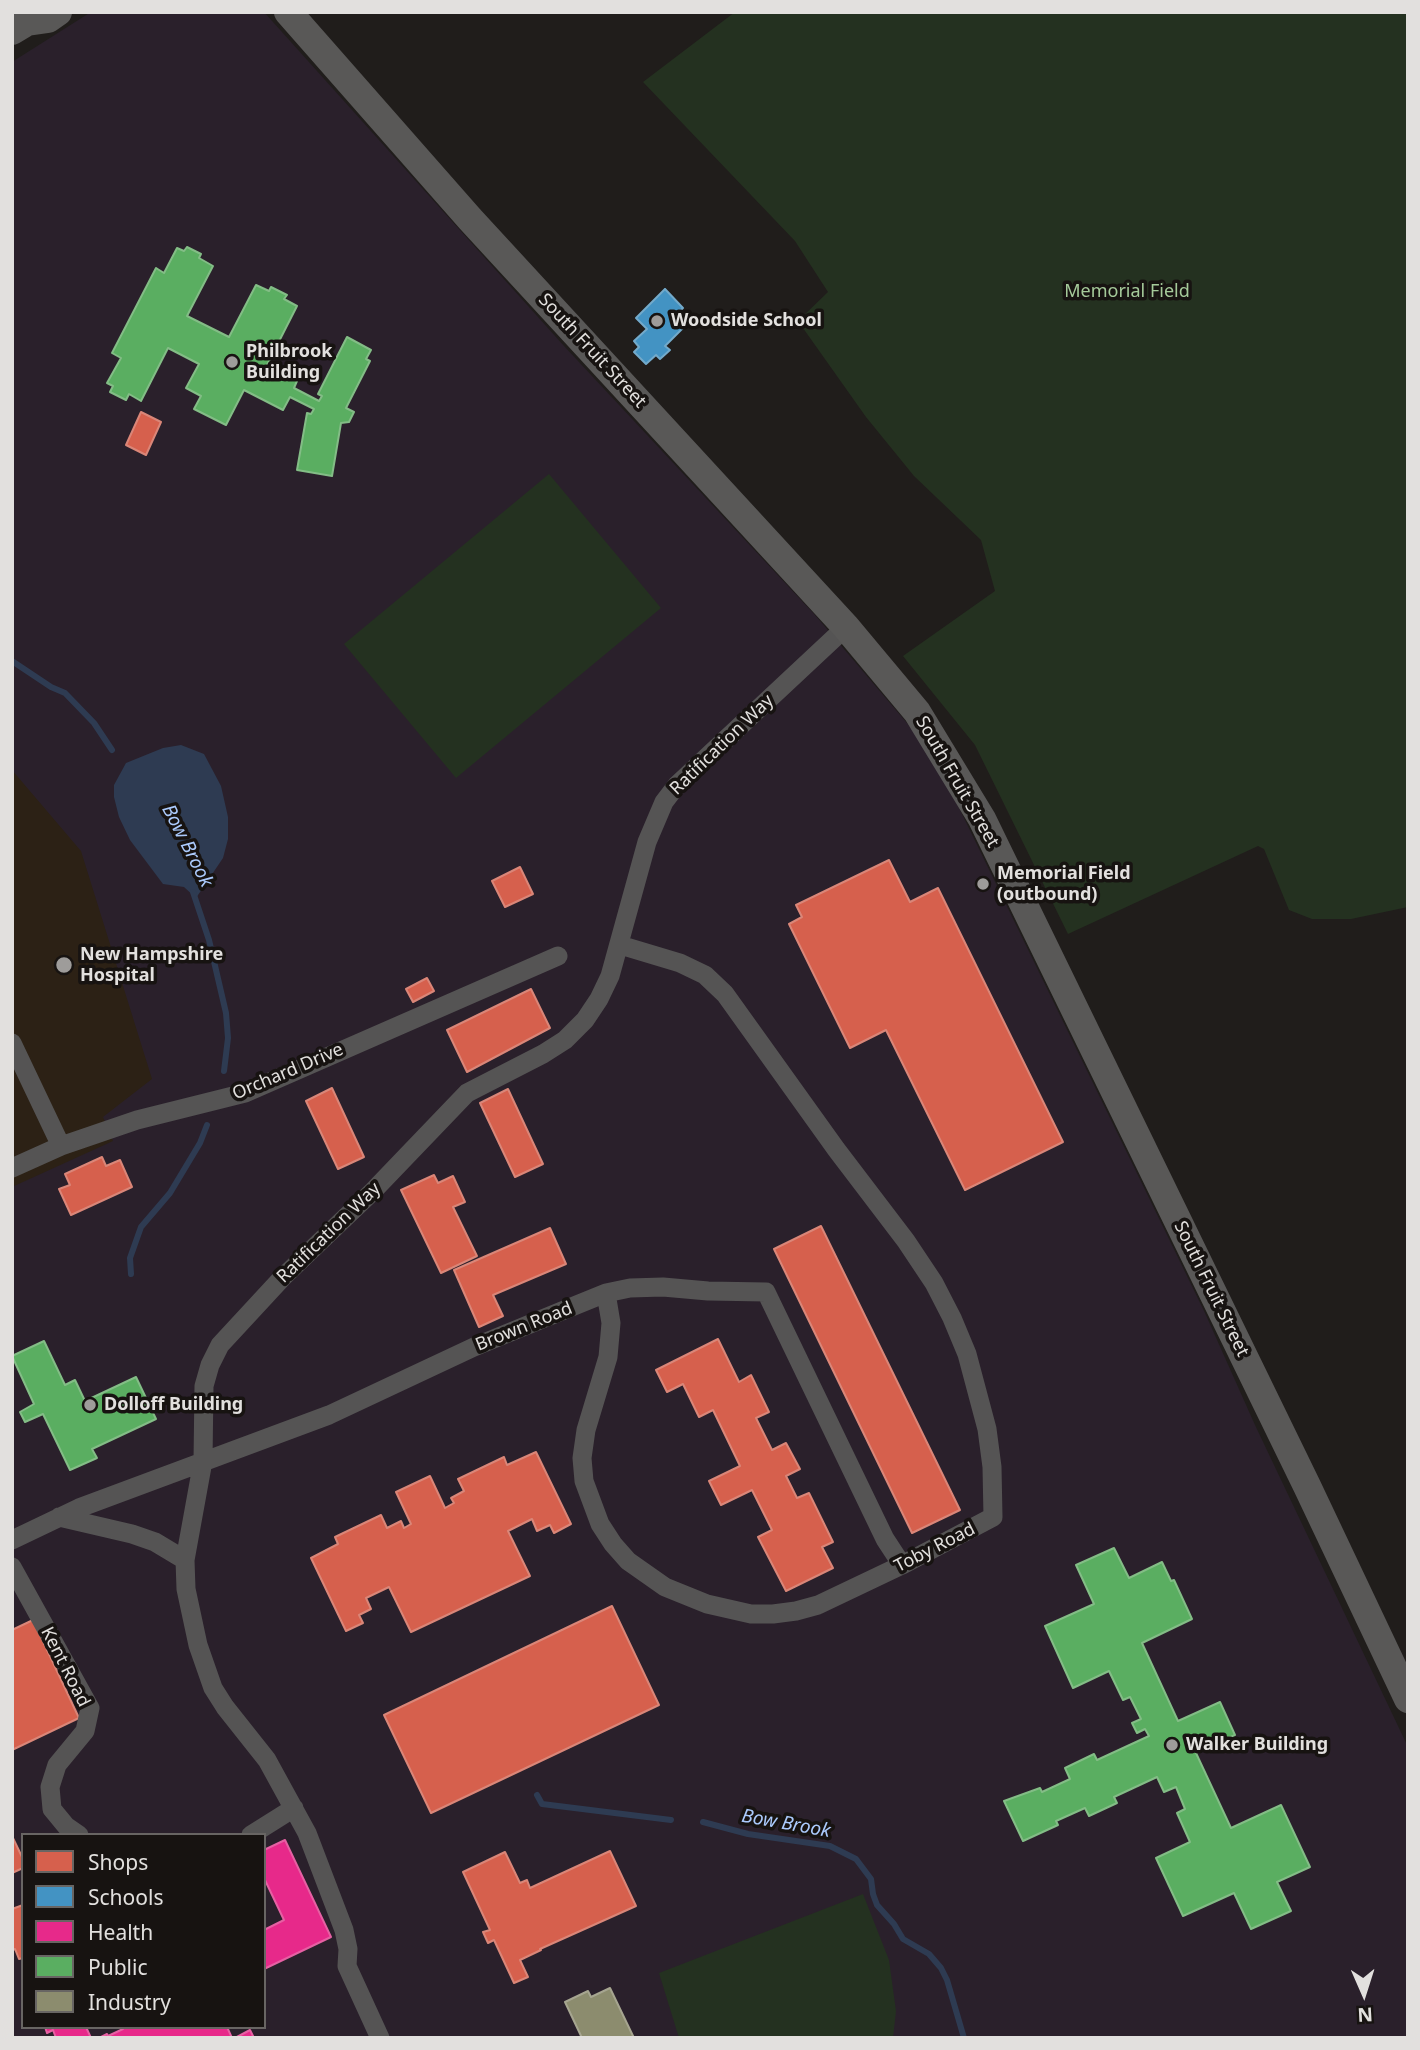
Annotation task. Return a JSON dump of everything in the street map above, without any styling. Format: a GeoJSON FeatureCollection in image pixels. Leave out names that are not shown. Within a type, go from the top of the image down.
{"type":"FeatureCollection","features":[{"type":"Feature","properties":{"kind":"street"},"geometry":{"type":"LineString","coordinates":[[23,22],[48,19],[58,12]]}},
{"type":"Feature","properties":{"kind":"street","name":"South Fruit Street"},"geometry":{"type":"LineString","coordinates":[[288,12],[470,219],[846,627],[917,712],[982,819],[1408,1699]]}},
{"type":"Feature","properties":{"kind":"street","name":"Ratification Way"},"geometry":{"type":"LineString","coordinates":[[380,2038],[346,1966],[348,1949],[344,1930],[307,1833],[267,1760],[213,1688],[198,1644],[186,1589],[185,1560],[203,1461],[204,1386],[210,1365],[220,1345],[282,1278],[373,1191],[467,1093],[565,1040],[585,1020],[599,999],[620,945],[647,842],[664,802],[677,785],[846,627]]}},
{"type":"Feature","properties":{"kind":"street","name":"Toby Road"},"geometry":{"type":"LineString","coordinates":[[607,1293],[611,1323],[608,1357],[586,1430],[582,1458],[584,1482],[606,1534],[628,1561],[665,1587],[707,1604],[751,1614],[796,1611],[818,1605],[902,1565],[993,1517],[992,1467],[987,1429],[967,1353],[934,1283],[725,994],[705,975],[680,963],[620,945]]}},
{"type":"Feature","properties":{"kind":"street","name":"Orchard Drive"},"geometry":{"type":"LineString","coordinates":[[12,1168],[61,1146],[137,1119],[245,1093],[558,956]]}},
{"type":"Feature","properties":{"kind":"street"},"geometry":{"type":"LineString","coordinates":[[12,1043],[61,1146]]}},
{"type":"Feature","properties":{"kind":"street","name":"Brown Road"},"geometry":{"type":"LineString","coordinates":[[12,1539],[59,1517],[329,1415],[474,1347],[607,1293],[629,1288],[663,1287],[721,1292],[766,1292],[885,1539],[902,1565]]}},
{"type":"Feature","properties":{"kind":"street"},"geometry":{"type":"LineString","coordinates":[[59,1517],[132,1534],[155,1542],[185,1560]]}},
{"type":"Feature","properties":{"kind":"street","name":"Kent Road"},"geometry":{"type":"LineString","coordinates":[[12,1567],[90,1708],[85,1731],[57,1765],[50,1787],[52,1809],[66,1826],[76,1833]]}},
{"type":"Feature","properties":{"kind":"street"},"geometry":{"type":"LineString","coordinates":[[254,1833],[294,1808]]}},
{"type":"Feature","properties":{"kind":"shaded area"},"geometry":{"type":"Polygon","coordinates":[[[91,12],[264,12],[564,346],[815,615],[918,736],[943,775],[1205,1313],[1255,1425],[1408,1747],[1408,2038],[12,2038],[12,62],[91,12]]]}},
{"type":"Feature","properties":{"kind":"shaded area","name":"New Hampshire Hospital"},"geometry":{"type":"Polygon","coordinates":[[[12,770],[81,851],[152,1079],[103,1117],[113,1141],[12,1187],[12,770]]]}},
{"type":"Feature","properties":{"kind":"green space","name":"Memorial Field"},"geometry":{"type":"Polygon","coordinates":[[[735,12],[1408,12],[1408,907],[1351,919],[1312,919],[1289,910],[1264,849],[1258,846],[1068,934],[975,745],[903,656],[995,591],[981,540],[914,476],[866,417],[798,321],[828,292],[795,241],[643,82],[735,12]]]}},
{"type":"Feature","properties":{"kind":"green space"},"geometry":{"type":"Polygon","coordinates":[[[549,474],[661,608],[456,778],[344,644],[549,474]]]}},
{"type":"Feature","properties":{"kind":"green space"},"geometry":{"type":"Polygon","coordinates":[[[863,1894],[889,1960],[896,2011],[893,2038],[679,2038],[659,1973],[863,1894]]]}},
{"type":"Feature","properties":{"kind":"water"},"geometry":{"type":"Polygon","coordinates":[[[181,745],[204,754],[221,786],[228,817],[228,839],[223,858],[196,898],[184,887],[163,884],[130,840],[119,817],[114,797],[114,785],[126,763],[163,748],[181,745]]]}},
{"type":"Feature","properties":{"kind":"building: Shops"},"geometry":{"type":"Polygon","coordinates":[[[141,412],[161,422],[146,455],[126,445],[141,412]]]}},
{"type":"Feature","properties":{"kind":"building: Shops"},"geometry":{"type":"Polygon","coordinates":[[[889,860],[910,902],[938,888],[1063,1142],[965,1190],[886,1030],[850,1048],[789,924],[802,917],[796,905],[889,860]]]}},
{"type":"Feature","properties":{"kind":"building: Shops"},"geometry":{"type":"Polygon","coordinates":[[[520,867],[533,894],[505,907],[492,881],[520,867]]]}},
{"type":"Feature","properties":{"kind":"building: Shops"},"geometry":{"type":"Polygon","coordinates":[[[427,978],[434,991],[413,1002],[406,989],[427,978]]]}},
{"type":"Feature","properties":{"kind":"building: Shops"},"geometry":{"type":"Polygon","coordinates":[[[531,989],[550,1028],[467,1072],[447,1030],[531,989]]]}},
{"type":"Feature","properties":{"kind":"building: Shops"},"geometry":{"type":"Polygon","coordinates":[[[332,1088],[364,1157],[338,1169],[306,1101],[332,1088]]]}},
{"type":"Feature","properties":{"kind":"building: Shops"},"geometry":{"type":"Polygon","coordinates":[[[508,1089],[543,1164],[515,1177],[480,1103],[508,1089]]]}},
{"type":"Feature","properties":{"kind":"building: Shops"},"geometry":{"type":"Polygon","coordinates":[[[102,1157],[106,1166],[120,1160],[132,1187],[71,1215],[59,1189],[70,1185],[65,1174],[102,1157]]]}},
{"type":"Feature","properties":{"kind":"building: Shops"},"geometry":{"type":"Polygon","coordinates":[[[434,1175],[438,1183],[453,1176],[465,1202],[453,1207],[477,1256],[441,1273],[401,1190],[434,1175]]]}},
{"type":"Feature","properties":{"kind":"building: Shops"},"geometry":{"type":"Polygon","coordinates":[[[821,1226],[960,1510],[912,1533],[774,1249],[821,1226]]]}},
{"type":"Feature","properties":{"kind":"building: Shops"},"geometry":{"type":"Polygon","coordinates":[[[550,1228],[566,1264],[493,1295],[503,1316],[479,1327],[454,1270],[550,1228]]]}},
{"type":"Feature","properties":{"kind":"building: Shops"},"geometry":{"type":"Polygon","coordinates":[[[718,1339],[739,1382],[751,1375],[769,1412],[756,1418],[772,1450],[786,1443],[800,1469],[786,1476],[797,1498],[809,1493],[833,1542],[822,1547],[833,1568],[786,1591],[758,1537],[772,1530],[752,1490],[721,1505],[709,1481],[740,1466],[713,1410],[699,1417],[683,1384],[667,1392],[656,1370],[718,1339]]]}},
{"type":"Feature","properties":{"kind":"building: Shops"},"geometry":{"type":"Polygon","coordinates":[[[536,1452],[571,1524],[554,1533],[550,1525],[537,1531],[532,1519],[508,1531],[530,1576],[411,1632],[389,1587],[366,1598],[371,1609],[359,1615],[363,1623],[346,1631],[311,1558],[338,1544],[335,1537],[381,1515],[387,1528],[401,1521],[404,1528],[411,1524],[396,1492],[430,1476],[445,1508],[454,1503],[451,1498],[464,1491],[458,1479],[504,1457],[507,1465],[536,1452]]]}},
{"type":"Feature","properties":{"kind":"building: Shops"},"geometry":{"type":"Polygon","coordinates":[[[612,1606],[659,1705],[431,1813],[384,1715],[612,1606]]]}},
{"type":"Feature","properties":{"kind":"building: Shops"},"geometry":{"type":"Polygon","coordinates":[[[33,1620],[79,1718],[12,1750],[12,1630],[33,1620]]]}},
{"type":"Feature","properties":{"kind":"building: Shops"},"geometry":{"type":"Polygon","coordinates":[[[12,1836],[21,1855],[21,1869],[12,1873],[12,1836]]]}},
{"type":"Feature","properties":{"kind":"building: Shops"},"geometry":{"type":"Polygon","coordinates":[[[610,1851],[636,1906],[520,1960],[528,1977],[514,1983],[494,1940],[488,1943],[483,1932],[490,1930],[463,1872],[505,1852],[520,1883],[527,1880],[530,1888],[610,1851]]]}},
{"type":"Feature","properties":{"kind":"building: Shops"},"geometry":{"type":"Polygon","coordinates":[[[21,1906],[19,1959],[15,1949],[12,1950],[12,1909],[21,1906]]]}},
{"type":"Feature","properties":{"kind":"building: Schools"},"geometry":{"type":"Polygon","coordinates":[[[665,289],[683,308],[674,316],[684,327],[665,346],[670,350],[660,359],[656,355],[646,364],[634,352],[639,347],[634,341],[647,329],[636,318],[665,289]]]}},
{"type":"Feature","properties":{"kind":"building: Health"},"geometry":{"type":"Polygon","coordinates":[[[285,1840],[331,1937],[266,1968],[266,1929],[284,1920],[266,1882],[266,1849],[285,1840]]]}},
{"type":"Feature","properties":{"kind":"building: Health"},"geometry":{"type":"Polygon","coordinates":[[[46,2029],[87,2029],[91,2038],[56,2038],[53,2030],[47,2033],[46,2029]]]}},
{"type":"Feature","properties":{"kind":"building: Health"},"geometry":{"type":"Polygon","coordinates":[[[123,2029],[228,2029],[232,2038],[99,2038],[107,2034],[108,2036],[123,2029]]]}},
{"type":"Feature","properties":{"kind":"building: Health"},"geometry":{"type":"Polygon","coordinates":[[[250,2030],[254,2038],[235,2038],[250,2030]]]}},
{"type":"Feature","properties":{"kind":"building: Public","name":"Philbrook Building"},"geometry":{"type":"Polygon","coordinates":[[[187,247],[201,254],[199,258],[213,266],[187,316],[229,337],[256,285],[269,291],[271,287],[287,295],[284,299],[297,306],[267,365],[297,381],[294,388],[319,401],[322,396],[318,394],[347,337],[371,350],[366,359],[370,361],[346,408],[354,412],[349,422],[341,423],[332,476],[297,470],[307,413],[311,414],[314,409],[290,397],[283,410],[244,390],[226,425],[194,409],[201,396],[186,388],[199,364],[168,348],[141,401],[129,394],[126,400],[110,392],[113,386],[107,383],[121,358],[112,353],[156,268],[164,273],[177,248],[184,251],[187,247]]]}},
{"type":"Feature","properties":{"kind":"building: Public","name":"Dolloff Building"},"geometry":{"type":"Polygon","coordinates":[[[44,1341],[65,1385],[75,1380],[85,1401],[136,1377],[156,1419],[92,1449],[97,1458],[70,1470],[43,1414],[25,1422],[20,1412],[34,1404],[12,1356],[44,1341]]]}},
{"type":"Feature","properties":{"kind":"building: Public","name":"Walker Building"},"geometry":{"type":"Polygon","coordinates":[[[1114,1548],[1129,1578],[1162,1562],[1171,1581],[1174,1580],[1192,1619],[1142,1643],[1178,1721],[1220,1702],[1235,1735],[1196,1753],[1231,1828],[1281,1805],[1310,1867],[1277,1882],[1291,1911],[1251,1929],[1234,1893],[1183,1916],[1156,1858],[1190,1842],[1177,1813],[1185,1809],[1176,1787],[1164,1792],[1157,1777],[1114,1797],[1117,1803],[1089,1816],[1085,1808],[1056,1821],[1058,1825],[1023,1841],[1004,1801],[1040,1788],[1042,1792],[1070,1779],[1065,1768],[1094,1754],[1097,1760],[1149,1736],[1145,1729],[1137,1733],[1132,1723],[1141,1719],[1130,1697],[1123,1700],[1109,1671],[1073,1688],[1045,1626],[1094,1604],[1076,1565],[1114,1548]]]}},
{"type":"Feature","properties":{"kind":"building: Industry"},"geometry":{"type":"Polygon","coordinates":[[[610,1988],[634,2038],[582,2038],[565,2002],[588,1991],[591,1997],[610,1988]]]}},
{"type":"Feature","properties":{"kind":"waterway","name":"Bow Brook"},"geometry":{"type":"LineString","coordinates":[[12,661],[65,693],[94,723],[112,750]]}},
{"type":"Feature","properties":{"kind":"waterway","name":"Bow Brook"},"geometry":{"type":"LineString","coordinates":[[193,892],[209,940],[226,1013],[228,1038],[224,1071]]}},
{"type":"Feature","properties":{"kind":"waterway","name":"Bow Brook"},"geometry":{"type":"LineString","coordinates":[[131,1274],[130,1258],[141,1227],[170,1193],[200,1143],[207,1125]]}},
{"type":"Feature","properties":{"kind":"waterway","name":"Bow Brook"},"geometry":{"type":"LineString","coordinates":[[537,1795],[542,1804],[671,1820]]}},
{"type":"Feature","properties":{"kind":"waterway","name":"Bow Brook"},"geometry":{"type":"LineString","coordinates":[[703,1822],[748,1834],[830,1846],[856,1859],[871,1879],[877,1905],[903,1939],[929,1954],[941,1968],[964,2038]]}},
{"type":"Feature","properties":{"kind":"place","name":"Woodside School"},"geometry":{"type":"Point","coordinates":[657,321]}},
{"type":"Feature","properties":{"kind":"place","name":"Philbrook Building"},"geometry":{"type":"Point","coordinates":[232,362]}},
{"type":"Feature","properties":{"kind":"place","name":"Memorial Field (outbound)"},"geometry":{"type":"Point","coordinates":[983,884]}},
{"type":"Feature","properties":{"kind":"place","name":"New Hampshire Hospital"},"geometry":{"type":"Point","coordinates":[64,965]}},
{"type":"Feature","properties":{"kind":"place","name":"Dolloff Building"},"geometry":{"type":"Point","coordinates":[90,1405]}},
{"type":"Feature","properties":{"kind":"place","name":"Walker Building"},"geometry":{"type":"Point","coordinates":[1172,1745]}}]}
